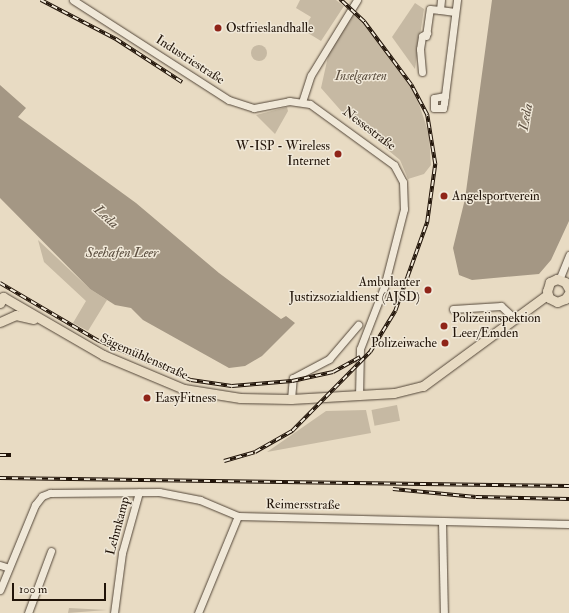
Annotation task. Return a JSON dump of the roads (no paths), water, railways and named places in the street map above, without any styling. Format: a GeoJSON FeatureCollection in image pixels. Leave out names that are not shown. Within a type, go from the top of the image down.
{"type":"FeatureCollection","features":[{"type":"Feature","properties":{"kind":"main road"},"geometry":{"type":"LineString","coordinates":[[569,289],[559,280],[549,284],[547,295],[559,302],[569,294]]}},
{"type":"Feature","properties":{"kind":"main road","name":"Sägemühlenstraße"},"geometry":{"type":"LineString","coordinates":[[1,298],[103,355],[184,389],[240,398],[291,399],[405,391],[429,383],[514,317],[547,295]]}},
{"type":"Feature","properties":{"kind":"main road"},"geometry":{"type":"LineString","coordinates":[[0,322],[16,316],[43,322]]}},
{"type":"Feature","properties":{"kind":"street","name":"Industriestraße"},"geometry":{"type":"LineString","coordinates":[[74,0],[237,104],[254,108],[302,102]]}},
{"type":"Feature","properties":{"kind":"street"},"geometry":{"type":"LineString","coordinates":[[302,102],[311,75],[357,0]]}},
{"type":"Feature","properties":{"kind":"street"},"geometry":{"type":"LineString","coordinates":[[440,10],[441,0]]}},
{"type":"Feature","properties":{"kind":"street"},"geometry":{"type":"LineString","coordinates":[[445,96],[457,0]]}},
{"type":"Feature","properties":{"kind":"street"},"geometry":{"type":"LineString","coordinates":[[422,72],[420,49],[422,36],[427,35],[430,9],[455,12]]}},
{"type":"Feature","properties":{"kind":"street","name":"Nessestraße"},"geometry":{"type":"LineString","coordinates":[[302,102],[318,107],[388,157],[401,177],[404,199],[402,220],[378,305],[360,349],[359,395]]}},
{"type":"Feature","properties":{"kind":"street"},"geometry":{"type":"LineString","coordinates":[[559,280],[569,255]]}},
{"type":"Feature","properties":{"kind":"street"},"geometry":{"type":"LineString","coordinates":[[454,309],[502,306],[514,317]]}},
{"type":"Feature","properties":{"kind":"street"},"geometry":{"type":"LineString","coordinates":[[291,399],[293,378],[332,356],[358,325]]}},
{"type":"Feature","properties":{"kind":"street","name":"Reimersstraße"},"geometry":{"type":"LineString","coordinates":[[9,568],[42,496],[139,492],[183,495],[238,516],[569,524]]}},
{"type":"Feature","properties":{"kind":"street","name":"Lehmkamp"},"geometry":{"type":"LineString","coordinates":[[114,613],[122,553],[139,492]]}},
{"type":"Feature","properties":{"kind":"street"},"geometry":{"type":"LineString","coordinates":[[198,613],[238,516]]}},
{"type":"Feature","properties":{"kind":"street"},"geometry":{"type":"LineString","coordinates":[[442,521],[444,613]]}},
{"type":"Feature","properties":{"kind":"street"},"geometry":{"type":"LineString","coordinates":[[28,613],[51,551]]}},
{"type":"Feature","properties":{"kind":"street"},"geometry":{"type":"LineString","coordinates":[[0,565],[9,568],[0,590]]}},
{"type":"Feature","properties":{"kind":"water","name":"Leda"},"geometry":{"type":"Polygon","coordinates":[[[492,0],[569,0],[569,221],[551,260],[539,274],[472,280],[459,275],[453,248],[465,199],[492,0]]]}},
{"type":"Feature","properties":{"kind":"water","name":"Seehafen Leer"},"geometry":{"type":"Polygon","coordinates":[[[0,85],[26,108],[18,117],[136,203],[219,273],[281,319],[286,316],[295,323],[262,356],[245,366],[229,368],[143,320],[131,308],[115,305],[90,289],[0,198],[0,85]]]}},
{"type":"Feature","properties":{"kind":"railway"},"geometry":{"type":"LineString","coordinates":[[41,0],[116,39],[182,82]]}},
{"type":"Feature","properties":{"kind":"railway"},"geometry":{"type":"LineString","coordinates":[[224,461],[255,452],[292,431],[370,352],[395,311],[427,222],[435,164],[427,115],[411,85],[364,22],[340,0]]}},
{"type":"Feature","properties":{"kind":"railway"},"geometry":{"type":"LineString","coordinates":[[0,283],[97,340],[191,380],[232,386],[292,381],[333,372],[360,357]]}},
{"type":"Feature","properties":{"kind":"railway"},"geometry":{"type":"LineString","coordinates":[[0,455],[11,455]]}},
{"type":"Feature","properties":{"kind":"railway"},"geometry":{"type":"LineString","coordinates":[[0,478],[569,486]]}},
{"type":"Feature","properties":{"kind":"railway"},"geometry":{"type":"LineString","coordinates":[[393,489],[476,497],[569,499]]}},
{"type":"Feature","properties":{"kind":"place","name":"Ostfrieslandhalle"},"geometry":{"type":"Point","coordinates":[218,28]}},
{"type":"Feature","properties":{"kind":"place","name":"W-ISP - Wireless Internet"},"geometry":{"type":"Point","coordinates":[338,154]}},
{"type":"Feature","properties":{"kind":"place","name":"Angelsportverein"},"geometry":{"type":"Point","coordinates":[444,196]}},
{"type":"Feature","properties":{"kind":"place","name":"Ambulanter Justizsozialdienst (AJSD)"},"geometry":{"type":"Point","coordinates":[428,290]}},
{"type":"Feature","properties":{"kind":"place","name":"Polizeiinspektion Leer/Emden"},"geometry":{"type":"Point","coordinates":[444,326]}},
{"type":"Feature","properties":{"kind":"place","name":"Polizeiwache"},"geometry":{"type":"Point","coordinates":[445,343]}},
{"type":"Feature","properties":{"kind":"place","name":"EasyFitness"},"geometry":{"type":"Point","coordinates":[147,398]}},
{"type":"Feature","properties":{"kind":"park label","name":"Inselgarten"},"geometry":{"type":"Point","coordinates":[361,76]}}]}
